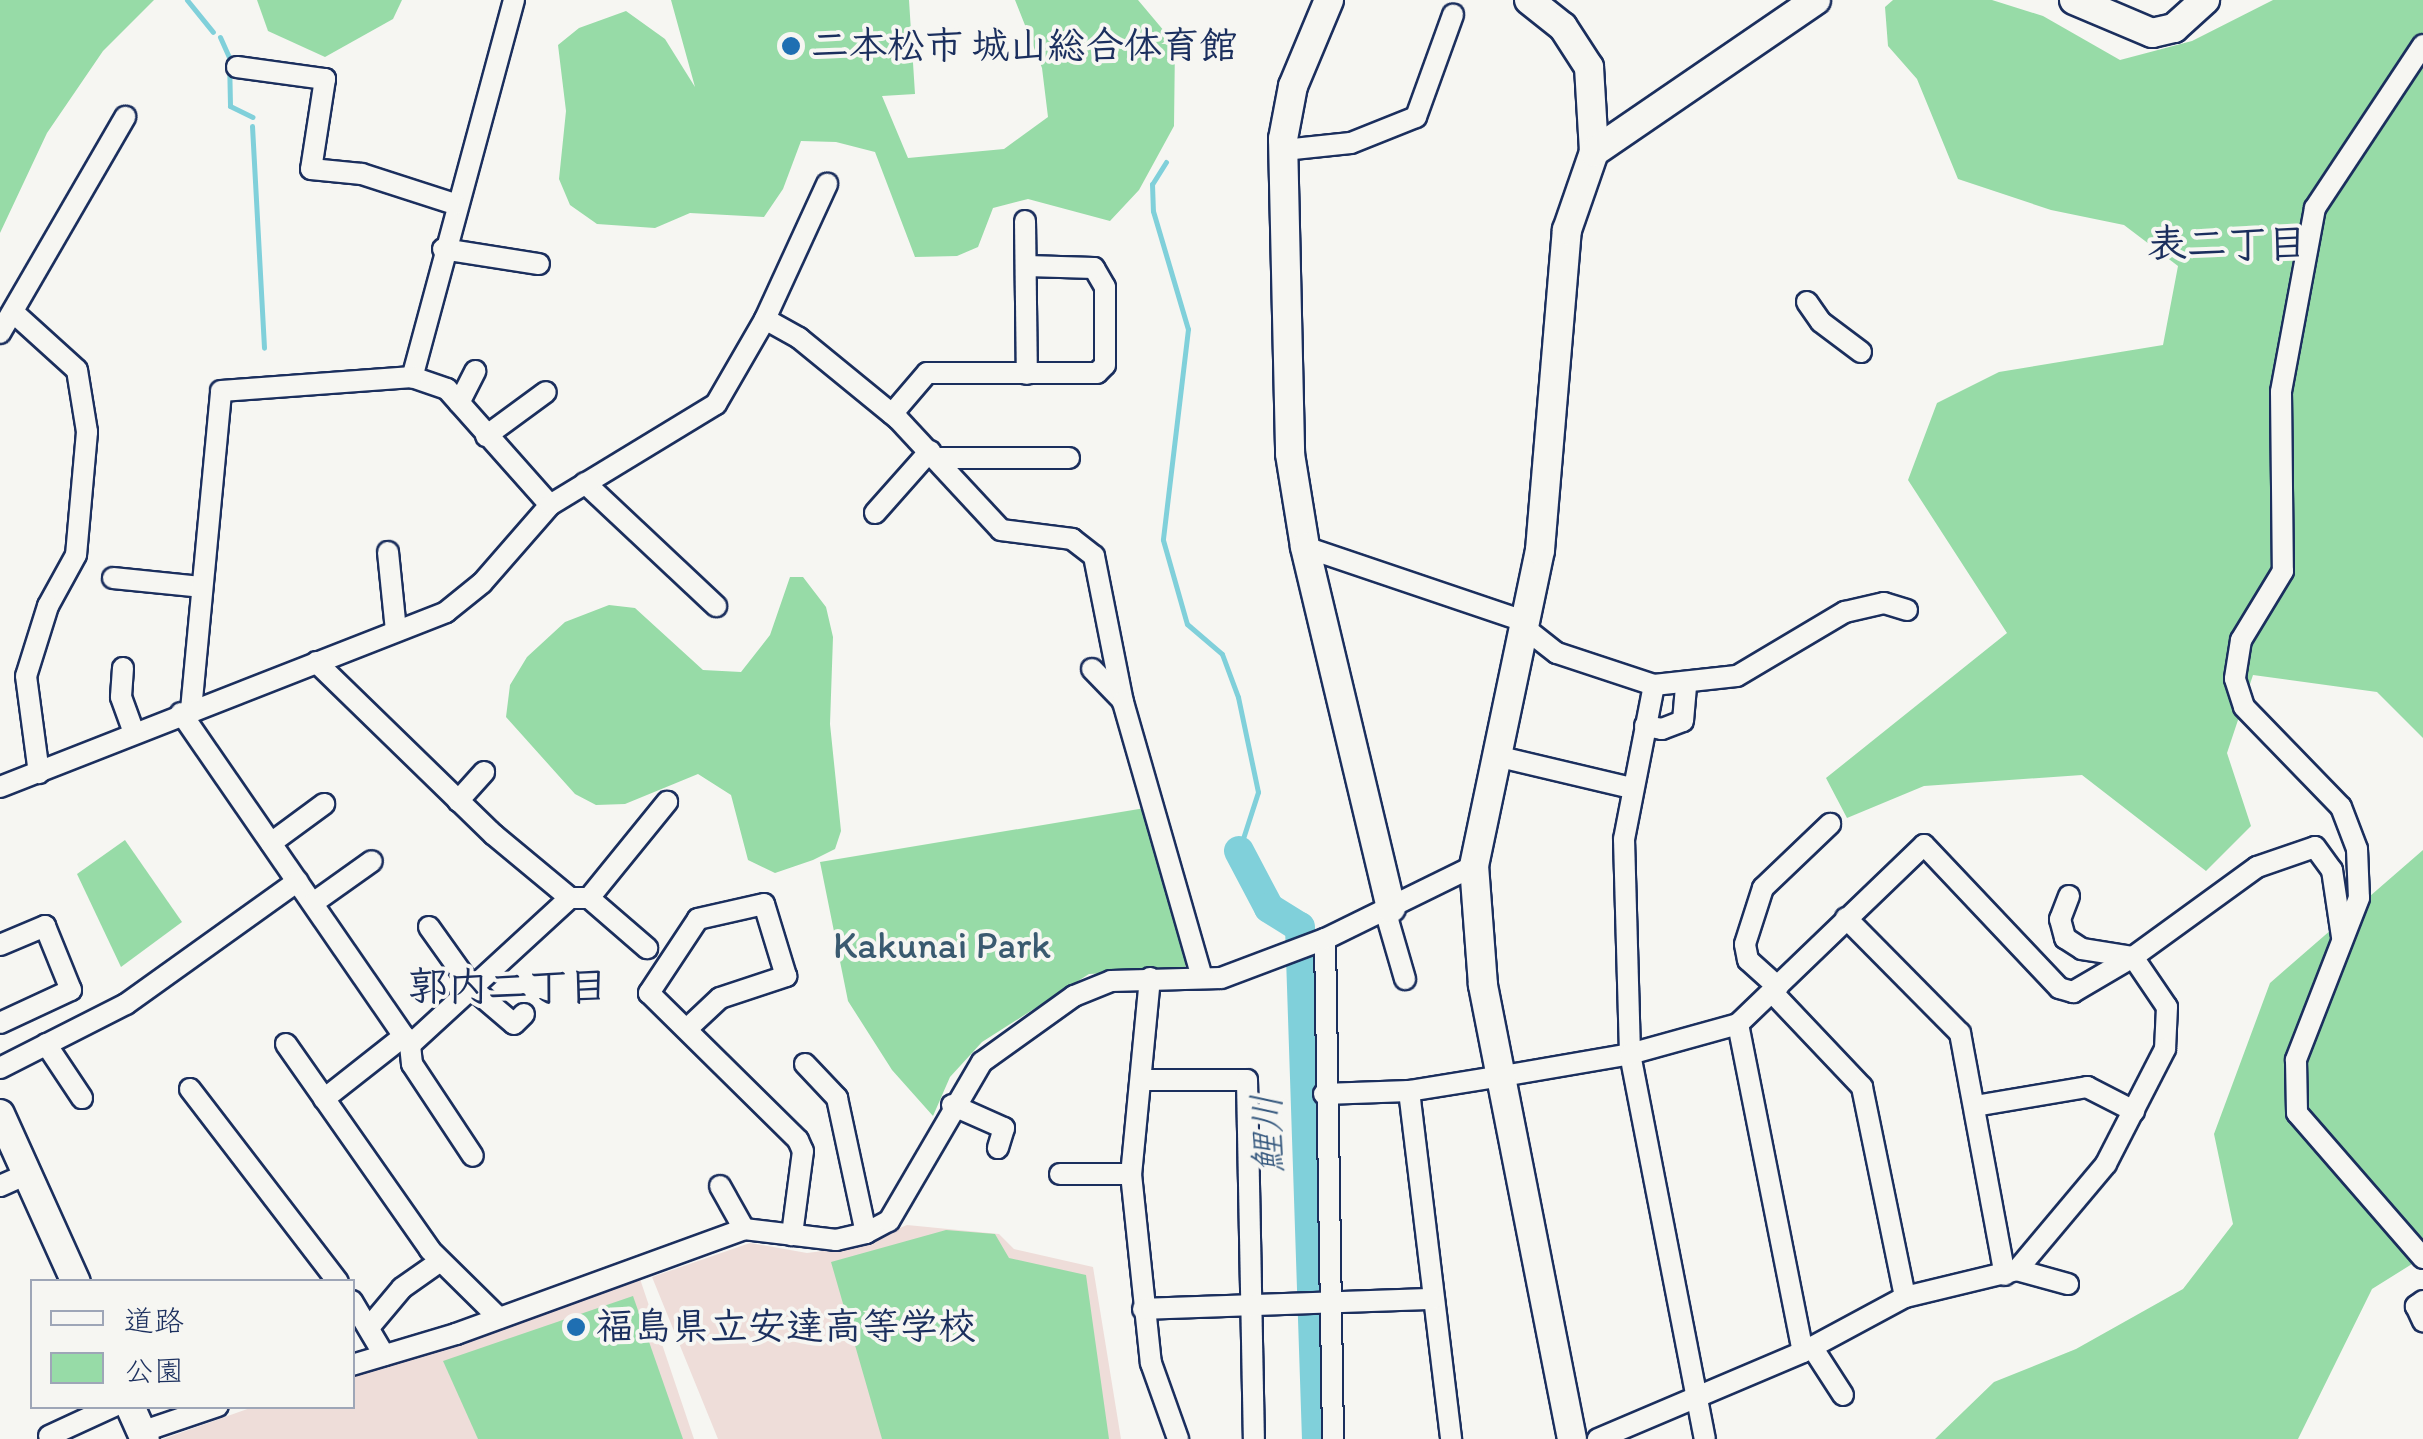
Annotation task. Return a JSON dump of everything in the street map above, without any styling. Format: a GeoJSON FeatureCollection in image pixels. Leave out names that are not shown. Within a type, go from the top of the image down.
{"type":"FeatureCollection","features":[{"type":"Feature","properties":{"kind":"street"},"geometry":{"type":"LineString","coordinates":[[412,377],[454,204],[514,0]]}},
{"type":"Feature","properties":{"kind":"street"},"geometry":{"type":"LineString","coordinates":[[1329,0],[1293,86],[1284,150],[1290,454],[1305,548],[1405,979]]}},
{"type":"Feature","properties":{"kind":"street"},"geometry":{"type":"LineString","coordinates":[[1529,0],[1563,26],[1589,66],[1594,152],[1567,230],[1540,550],[1474,866],[1483,985],[1572,1439]]}},
{"type":"Feature","properties":{"kind":"street"},"geometry":{"type":"LineString","coordinates":[[1594,152],[1816,0]]}},
{"type":"Feature","properties":{"kind":"street"},"geometry":{"type":"LineString","coordinates":[[2074,0],[2152,33],[2174,28],[2203,1]]}},
{"type":"Feature","properties":{"kind":"street"},"geometry":{"type":"LineString","coordinates":[[1284,150],[1351,143],[1416,117],[1452,15]]}},
{"type":"Feature","properties":{"kind":"street"},"geometry":{"type":"LineString","coordinates":[[2423,45],[2315,208],[2282,392],[2283,571],[2236,658],[2244,707],[2334,797],[2350,826],[2359,898],[2296,1060],[2297,1112],[2423,1258]]}},
{"type":"Feature","properties":{"kind":"street"},"geometry":{"type":"LineString","coordinates":[[237,68],[324,79],[311,169],[362,174],[454,204]]}},
{"type":"Feature","properties":{"kind":"street"},"geometry":{"type":"LineString","coordinates":[[0,332],[125,117]]}},
{"type":"Feature","properties":{"kind":"street"},"geometry":{"type":"LineString","coordinates":[[0,786],[396,631],[468,596],[550,504],[716,404],[765,319],[827,184]]}},
{"type":"Feature","properties":{"kind":"street"},"geometry":{"type":"LineString","coordinates":[[1025,222],[1027,374]]}},
{"type":"Feature","properties":{"kind":"street"},"geometry":{"type":"LineString","coordinates":[[443,249],[539,264]]}},
{"type":"Feature","properties":{"kind":"street"},"geometry":{"type":"LineString","coordinates":[[892,414],[927,372],[1097,374],[1105,366],[1105,287],[1094,268],[1026,266]]}},
{"type":"Feature","properties":{"kind":"street"},"geometry":{"type":"LineString","coordinates":[[1807,302],[1821,322],[1861,352]]}},
{"type":"Feature","properties":{"kind":"street"},"geometry":{"type":"LineString","coordinates":[[12,312],[78,370],[87,432],[76,555],[48,606],[26,676],[39,773]]}},
{"type":"Feature","properties":{"kind":"street"},"geometry":{"type":"LineString","coordinates":[[765,319],[799,338],[892,414],[1001,530],[1072,539],[1094,556],[1123,702],[1202,976]]}},
{"type":"Feature","properties":{"kind":"street"},"geometry":{"type":"LineString","coordinates":[[458,402],[475,371]]}},
{"type":"Feature","properties":{"kind":"street"},"geometry":{"type":"LineString","coordinates":[[473,1156],[412,1064],[407,1041],[186,711],[221,391],[412,377],[447,389],[550,504]]}},
{"type":"Feature","properties":{"kind":"street"},"geometry":{"type":"LineString","coordinates":[[486,436],[546,392]]}},
{"type":"Feature","properties":{"kind":"street"},"geometry":{"type":"LineString","coordinates":[[875,513],[933,454],[1069,458]]}},
{"type":"Feature","properties":{"kind":"street"},"geometry":{"type":"LineString","coordinates":[[585,483],[716,606]]}},
{"type":"Feature","properties":{"kind":"street"},"geometry":{"type":"LineString","coordinates":[[1305,548],[1527,626],[1556,653],[1654,685],[1749,671],[1845,612],[1884,603],[1907,610]]}},
{"type":"Feature","properties":{"kind":"street"},"geometry":{"type":"LineString","coordinates":[[388,552],[396,631]]}},
{"type":"Feature","properties":{"kind":"street"},"geometry":{"type":"LineString","coordinates":[[113,578],[201,587]]}},
{"type":"Feature","properties":{"kind":"street"},"geometry":{"type":"LineString","coordinates":[[316,662],[458,800],[647,948]]}},
{"type":"Feature","properties":{"kind":"street"},"geometry":{"type":"LineString","coordinates":[[123,668],[121,697],[134,733]]}},
{"type":"Feature","properties":{"kind":"street"},"geometry":{"type":"LineString","coordinates":[[1092,669],[1123,702]]}},
{"type":"Feature","properties":{"kind":"street"},"geometry":{"type":"LineString","coordinates":[[1645,726],[1662,729],[1683,721],[1686,683]]}},
{"type":"Feature","properties":{"kind":"street"},"geometry":{"type":"LineString","coordinates":[[1654,685],[1631,788],[1624,886],[1630,1054],[1705,1439]]}},
{"type":"Feature","properties":{"kind":"street"},"geometry":{"type":"LineString","coordinates":[[1496,756],[1631,788]]}},
{"type":"Feature","properties":{"kind":"street"},"geometry":{"type":"LineString","coordinates":[[458,800],[484,772]]}},
{"type":"Feature","properties":{"kind":"street"},"geometry":{"type":"LineString","coordinates":[[324,1099],[474,990],[579,898],[667,802]]}},
{"type":"Feature","properties":{"kind":"street"},"geometry":{"type":"LineString","coordinates":[[271,842],[324,804]]}},
{"type":"Feature","properties":{"kind":"street"},"geometry":{"type":"LineString","coordinates":[[1830,824],[1764,888],[1748,934],[1748,960],[1862,1087],[1905,1298]]}},
{"type":"Feature","properties":{"kind":"street"},"geometry":{"type":"LineString","coordinates":[[1324,1094],[1409,1091],[1503,1076],[1630,1054],[1738,1024],[1924,845],[2059,988],[2073,992],[2134,957],[2256,867],[2301,848],[2315,847],[2332,870],[2343,944]]}},
{"type":"Feature","properties":{"kind":"street"},"geometry":{"type":"LineString","coordinates":[[314,903],[372,861]]}},
{"type":"Feature","properties":{"kind":"street"},"geometry":{"type":"LineString","coordinates":[[355,1364],[499,1318],[744,1229],[850,1240],[866,1233],[890,1221],[952,1105],[982,1062],[1074,996],[1112,982],[1221,978],[1325,939],[1474,866]]}},
{"type":"Feature","properties":{"kind":"street"},"geometry":{"type":"LineString","coordinates":[[0,1068],[126,1004],[298,881]]}},
{"type":"Feature","properties":{"kind":"street"},"geometry":{"type":"LineString","coordinates":[[2011,1272],[2106,1164],[2165,1049],[2167,1006],[2134,957],[2082,949],[2065,938],[2060,919],[2069,896]]}},
{"type":"Feature","properties":{"kind":"street"},"geometry":{"type":"LineString","coordinates":[[688,1028],[720,998],[786,976],[764,904],[706,915],[688,928],[649,993],[798,1140],[803,1152],[792,1235]]}},
{"type":"Feature","properties":{"kind":"street"},"geometry":{"type":"LineString","coordinates":[[1846,918],[1960,1033],[2011,1272]]}},
{"type":"Feature","properties":{"kind":"street"},"geometry":{"type":"LineString","coordinates":[[0,945],[44,926],[71,990],[0,1023]]}},
{"type":"Feature","properties":{"kind":"street"},"geometry":{"type":"LineString","coordinates":[[429,926],[474,990],[514,1024],[524,1014]]}},
{"type":"Feature","properties":{"kind":"street"},"geometry":{"type":"LineString","coordinates":[[1325,939],[1324,1094],[1334,1439]]}},
{"type":"Feature","properties":{"kind":"street"},"geometry":{"type":"LineString","coordinates":[[1150,978],[1131,1174],[1152,1362],[1178,1439]]}},
{"type":"Feature","properties":{"kind":"street"},"geometry":{"type":"LineString","coordinates":[[1738,1024],[1807,1349],[1843,1395]]}},
{"type":"Feature","properties":{"kind":"street"},"geometry":{"type":"LineString","coordinates":[[46,1044],[82,1098]]}},
{"type":"Feature","properties":{"kind":"street"},"geometry":{"type":"LineString","coordinates":[[286,1044],[440,1262],[499,1318]]}},
{"type":"Feature","properties":{"kind":"street"},"geometry":{"type":"LineString","coordinates":[[805,1064],[838,1098],[866,1233]]}},
{"type":"Feature","properties":{"kind":"street"},"geometry":{"type":"LineString","coordinates":[[1141,1080],[1247,1080],[1254,1439]]}},
{"type":"Feature","properties":{"kind":"street"},"geometry":{"type":"LineString","coordinates":[[1975,1106],[2087,1086],[2134,1110]]}},
{"type":"Feature","properties":{"kind":"street"},"geometry":{"type":"LineString","coordinates":[[190,1089],[336,1279]]}},
{"type":"Feature","properties":{"kind":"street"},"geometry":{"type":"LineString","coordinates":[[1409,1091],[1451,1439]]}},
{"type":"Feature","properties":{"kind":"street"},"geometry":{"type":"LineString","coordinates":[[952,1105],[1004,1128],[998,1148]]}},
{"type":"Feature","properties":{"kind":"street"},"geometry":{"type":"LineString","coordinates":[[0,1114],[75,1279]]}},
{"type":"Feature","properties":{"kind":"street"},"geometry":{"type":"LineString","coordinates":[[0,1186],[27,1174]]}},
{"type":"Feature","properties":{"kind":"street"},"geometry":{"type":"LineString","coordinates":[[1060,1174],[1131,1174]]}},
{"type":"Feature","properties":{"kind":"street"},"geometry":{"type":"LineString","coordinates":[[720,1186],[744,1229]]}},
{"type":"Feature","properties":{"kind":"street"},"geometry":{"type":"LineString","coordinates":[[371,1326],[402,1288],[440,1262]]}},
{"type":"Feature","properties":{"kind":"street"},"geometry":{"type":"LineString","coordinates":[[1598,1439],[1807,1349],[1905,1298],[2011,1272],[2068,1284]]}},
{"type":"Feature","properties":{"kind":"street"},"geometry":{"type":"LineString","coordinates":[[1143,1308],[1433,1299]]}},
{"type":"Feature","properties":{"kind":"street"},"geometry":{"type":"LineString","coordinates":[[2423,1301],[2416,1306],[2423,1320]]}},
{"type":"Feature","properties":{"kind":"street"},"geometry":{"type":"LineString","coordinates":[[355,1305],[371,1326],[384,1356]]}},
{"type":"Feature","properties":{"kind":"street"},"geometry":{"type":"LineString","coordinates":[[49,1436],[108,1409]]}},
{"type":"Feature","properties":{"kind":"street"},"geometry":{"type":"LineString","coordinates":[[139,1426],[206,1409]]}},
{"type":"Feature","properties":{"kind":"shaded area"},"geometry":{"type":"Polygon","coordinates":[[[907,1225],[999,1234],[1014,1249],[1093,1267],[1121,1439],[718,1439],[652,1277],[750,1243],[807,1253],[854,1247],[907,1225]]]}},
{"type":"Feature","properties":{"kind":"shaded area","name":"福島県立安達高等学校"},"geometry":{"type":"Polygon","coordinates":[[[640,1279],[694,1439],[163,1439],[247,1409],[355,1409],[355,1373],[640,1279]]]}},
{"type":"Feature","properties":{"kind":"green space"},"geometry":{"type":"Polygon","coordinates":[[[0,0],[154,0],[103,51],[47,133],[0,233],[0,0]]]}},
{"type":"Feature","properties":{"kind":"green space"},"geometry":{"type":"Polygon","coordinates":[[[257,0],[402,0],[393,19],[325,57],[268,31],[257,0]]]}},
{"type":"Feature","properties":{"kind":"green space"},"geometry":{"type":"Polygon","coordinates":[[[671,0],[909,0],[915,94],[882,96],[908,158],[1004,149],[1048,117],[1042,68],[1015,0],[1138,0],[1175,44],[1174,126],[1139,190],[1110,221],[1028,199],[993,208],[978,247],[957,256],[915,257],[875,152],[836,142],[801,141],[783,189],[764,217],[690,213],[655,228],[597,224],[570,205],[559,179],[566,111],[558,45],[579,28],[626,11],[665,39],[695,87],[671,0]]]}},
{"type":"Feature","properties":{"kind":"green space"},"geometry":{"type":"Polygon","coordinates":[[[1893,0],[1992,0],[2043,16],[2120,60],[2192,41],[2273,0],[2423,0],[2423,738],[2377,692],[2253,675],[2227,753],[2251,826],[2206,871],[2082,775],[1924,786],[1847,818],[1826,778],[2007,633],[1908,480],[1937,403],[1999,372],[2163,345],[2178,266],[2124,225],[2051,210],[1958,179],[1917,79],[1888,46],[1885,7],[1893,0]]]}},
{"type":"Feature","properties":{"kind":"green space"},"geometry":{"type":"Polygon","coordinates":[[[790,577],[803,577],[826,607],[833,637],[830,724],[841,831],[835,849],[813,860],[775,873],[748,860],[731,795],[698,774],[625,804],[596,805],[575,794],[506,717],[510,685],[527,657],[565,622],[609,605],[635,608],[703,670],[741,672],[770,635],[790,577]]]}},
{"type":"Feature","properties":{"kind":"green space","name":"Kakunai Park"},"geometry":{"type":"Polygon","coordinates":[[[1145,808],[1187,956],[1185,969],[1089,974],[982,1042],[950,1077],[933,1116],[892,1070],[848,1001],[820,862],[1145,808]]]}},
{"type":"Feature","properties":{"kind":"green space"},"geometry":{"type":"Polygon","coordinates":[[[125,840],[182,922],[121,967],[77,874],[125,840]]]}},
{"type":"Feature","properties":{"kind":"green space"},"geometry":{"type":"Polygon","coordinates":[[[2423,850],[2423,1265],[2412,1264],[2372,1289],[2298,1439],[1935,1439],[1994,1382],[2076,1349],[2183,1289],[2233,1224],[2214,1134],[2270,983],[2423,850]]]}},
{"type":"Feature","properties":{"kind":"green space"},"geometry":{"type":"Polygon","coordinates":[[[946,1230],[995,1234],[1009,1258],[1086,1275],[1109,1439],[882,1439],[831,1262],[946,1230]]]}},
{"type":"Feature","properties":{"kind":"green space"},"geometry":{"type":"Polygon","coordinates":[[[633,1296],[683,1439],[478,1439],[443,1361],[633,1296]]]}},
{"type":"Feature","properties":{"kind":"waterway"},"geometry":{"type":"LineString","coordinates":[[187,0],[213,32]]}},
{"type":"Feature","properties":{"kind":"waterway"},"geometry":{"type":"LineString","coordinates":[[220,37],[229,57],[230,106],[253,117]]}},
{"type":"Feature","properties":{"kind":"waterway"},"geometry":{"type":"LineString","coordinates":[[252,126],[264,348]]}},
{"type":"Feature","properties":{"kind":"waterway"},"geometry":{"type":"LineString","coordinates":[[1166,162],[1152,184],[1153,211],[1188,329],[1163,540],[1187,624],[1222,654],[1238,697],[1258,792],[1239,851]]}},
{"type":"Feature","properties":{"kind":"waterway","name":"鯉川"},"geometry":{"type":"LineString","coordinates":[[1239,851],[1269,908],[1300,927],[1317,1439]]}},
{"type":"Feature","properties":{"kind":"place","name":"二本松市 城山総合体育館"},"geometry":{"type":"Point","coordinates":[791,46]}},
{"type":"Feature","properties":{"kind":"place","name":"福島県立安達高等学校"},"geometry":{"type":"Point","coordinates":[576,1327]}},
{"type":"Feature","properties":{"kind":"district","name":"表二丁目"},"geometry":{"type":"Point","coordinates":[2227,243]}},
{"type":"Feature","properties":{"kind":"district","name":"郭内二丁目"},"geometry":{"type":"Point","coordinates":[508,986]}}]}
